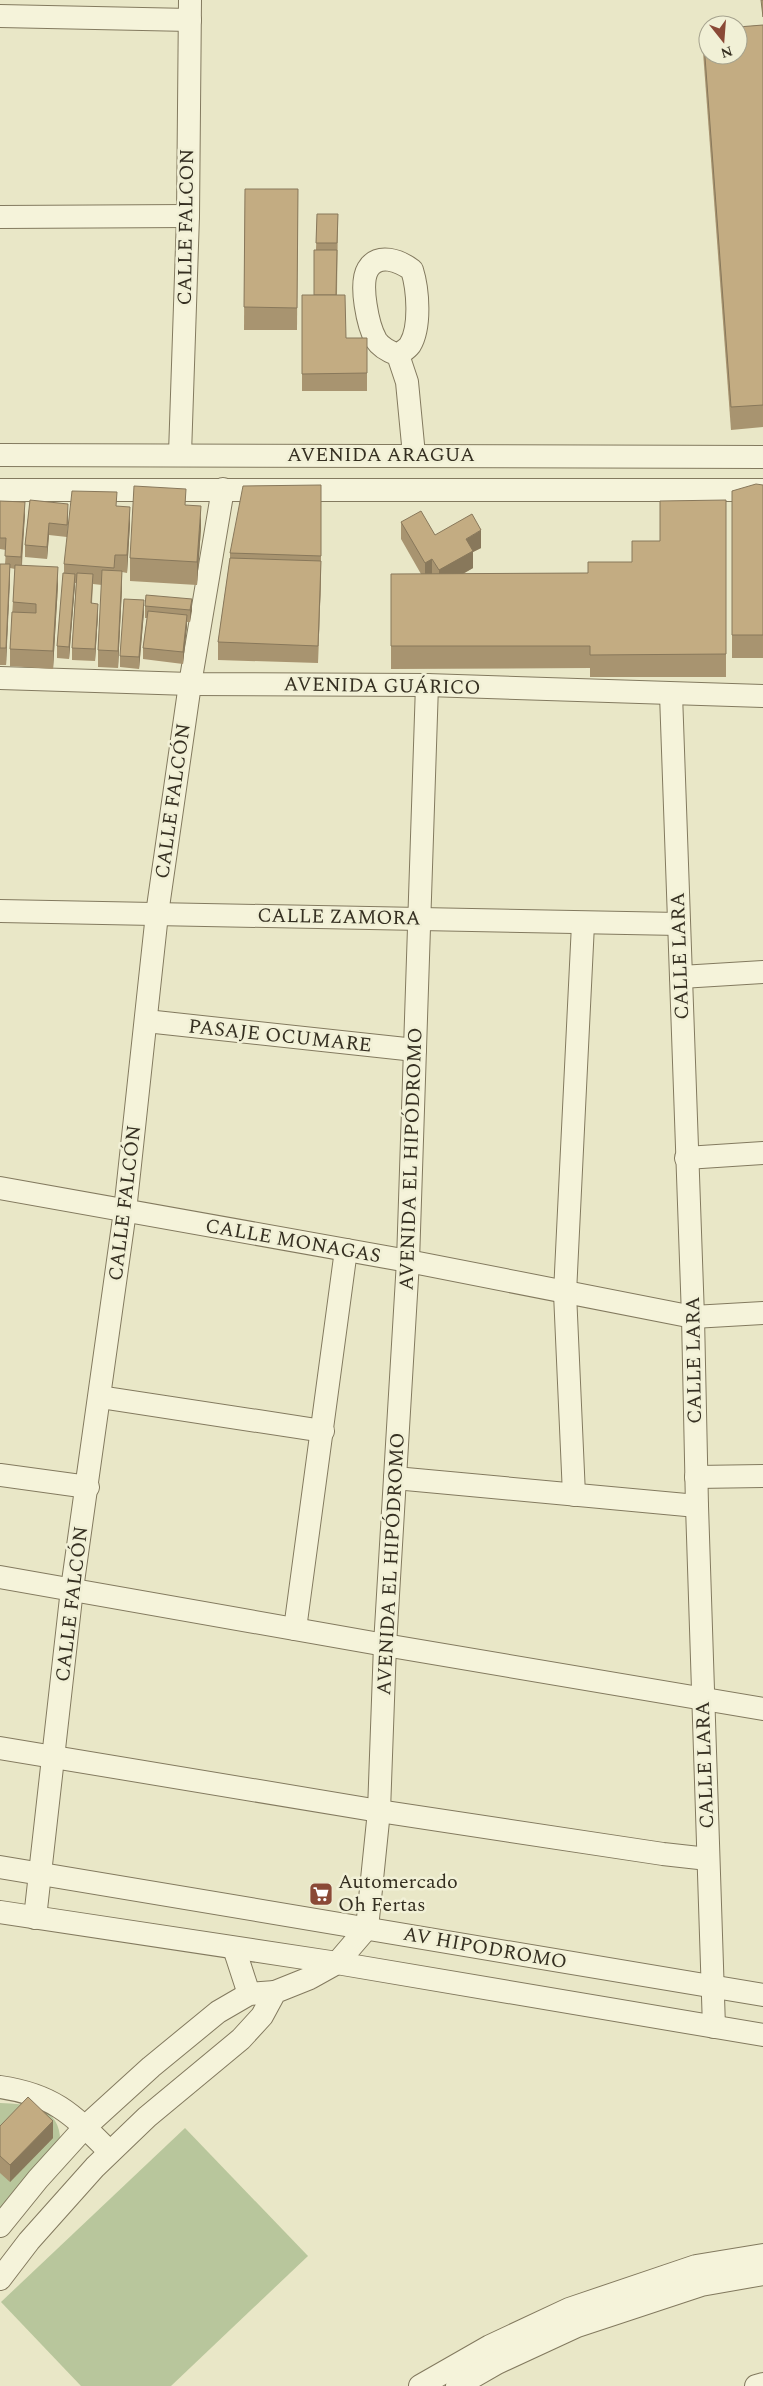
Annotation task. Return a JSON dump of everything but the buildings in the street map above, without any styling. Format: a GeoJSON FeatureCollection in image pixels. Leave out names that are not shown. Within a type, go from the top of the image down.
{"type":"FeatureCollection","features":[{"type":"Feature","properties":{"kind":"street"},"geometry":{"type":"LineString","coordinates":[[0,16],[190,10]]}},
{"type":"Feature","properties":{"kind":"street","name":"CALLE FALCON"},"geometry":{"type":"LineString","coordinates":[[180,454],[188,216],[190,10]]}},
{"type":"Feature","properties":{"kind":"street"},"geometry":{"type":"LineString","coordinates":[[0,217],[188,216]]}},
{"type":"Feature","properties":{"kind":"street"},"geometry":{"type":"LineString","coordinates":[[398,355],[407,382],[414,455]]}},
{"type":"Feature","properties":{"kind":"street","name":"AVENIDA ARAGUA"},"geometry":{"type":"LineString","coordinates":[[0,455],[763,457]]}},
{"type":"Feature","properties":{"kind":"street","name":"CALLE FALCÓN"},"geometry":{"type":"LineString","coordinates":[[35,1918],[72,1589],[88,1487],[125,1211],[157,914],[190,684],[223,489]]}},
{"type":"Feature","properties":{"kind":"street","name":"AVENIDA ARAGUA"},"geometry":{"type":"LineString","coordinates":[[0,490],[763,490]]}},
{"type":"Feature","properties":{"kind":"street","name":"AVENIDA GUÁRICO"},"geometry":{"type":"LineString","coordinates":[[0,678],[190,684],[427,685],[763,696]]}},
{"type":"Feature","properties":{"kind":"street","name":"AVENIDA EL HIPÓDROMO"},"geometry":{"type":"LineString","coordinates":[[368,1928],[379,1811],[385,1645],[408,1262],[427,685]]}},
{"type":"Feature","properties":{"kind":"street","name":"CALLE LARA"},"geometry":{"type":"LineString","coordinates":[[671,694],[693,1317],[696,1477],[714,2027]]}},
{"type":"Feature","properties":{"kind":"street","name":"CALLE ZAMORA"},"geometry":{"type":"LineString","coordinates":[[0,911],[583,924],[679,924]]}},
{"type":"Feature","properties":{"kind":"street"},"geometry":{"type":"LineString","coordinates":[[574,1495],[565,1293],[583,924]]}},
{"type":"Feature","properties":{"kind":"street"},"geometry":{"type":"LineString","coordinates":[[680,977],[763,972]]}},
{"type":"Feature","properties":{"kind":"street","name":"PASAJE OCUMARE"},"geometry":{"type":"LineString","coordinates":[[146,1021],[415,1050]]}},
{"type":"Feature","properties":{"kind":"street"},"geometry":{"type":"LineString","coordinates":[[686,1158],[763,1153]]}},
{"type":"Feature","properties":{"kind":"street","name":"CALLE MONAGAS"},"geometry":{"type":"LineString","coordinates":[[0,1188],[346,1250],[693,1317],[763,1313]]}},
{"type":"Feature","properties":{"kind":"street"},"geometry":{"type":"LineString","coordinates":[[295,1629],[346,1250]]}},
{"type":"Feature","properties":{"kind":"street"},"geometry":{"type":"LineString","coordinates":[[100,1396],[323,1431]]}},
{"type":"Feature","properties":{"kind":"street"},"geometry":{"type":"LineString","coordinates":[[0,1475],[88,1487]]}},
{"type":"Feature","properties":{"kind":"street"},"geometry":{"type":"LineString","coordinates":[[696,1477],[763,1476]]}},
{"type":"Feature","properties":{"kind":"street"},"geometry":{"type":"LineString","coordinates":[[395,1478],[697,1506]]}},
{"type":"Feature","properties":{"kind":"street"},"geometry":{"type":"LineString","coordinates":[[0,1576],[385,1645],[763,1709]]}},
{"type":"Feature","properties":{"kind":"street"},"geometry":{"type":"LineString","coordinates":[[0,1748],[379,1811],[653,1853],[708,1859]]}},
{"type":"Feature","properties":{"kind":"street","name":"AV HIPODROMO"},"geometry":{"type":"LineString","coordinates":[[0,1867],[40,1872],[763,1995]]}},
{"type":"Feature","properties":{"kind":"street","name":"AV HIPODROMO"},"geometry":{"type":"LineString","coordinates":[[0,1912],[337,1963],[763,2035]]}},
{"type":"Feature","properties":{"kind":"street"},"geometry":{"type":"LineString","coordinates":[[0,2226],[38,2179],[85,2127],[151,2067],[218,2012],[248,1994],[275,1992],[310,1978],[337,1963],[368,1928]]}},
{"type":"Feature","properties":{"kind":"street"},"geometry":{"type":"LineString","coordinates":[[234,1948],[248,1994]]}},
{"type":"Feature","properties":{"kind":"street"},"geometry":{"type":"LineString","coordinates":[[0,2279],[30,2241],[110,2152],[147,2117],[241,2039],[262,2016],[275,1992]]}},
{"type":"Feature","properties":{"kind":"street"},"geometry":{"type":"LineString","coordinates":[[0,2087],[26,2093],[58,2104],[110,2152]]}},
{"type":"Feature","properties":{"kind":"street"},"geometry":{"type":"LineString","coordinates":[[457,2386],[573,2318],[696,2266],[763,2255]]}},
{"type":"Feature","properties":{"kind":"street"},"geometry":{"type":"LineString","coordinates":[[420,2386],[490,2346],[573,2318],[701,2285],[763,2274]]}},
{"type":"Feature","properties":{"kind":"street"},"geometry":{"type":"LineString","coordinates":[[756,2386],[763,2384]]}},
{"type":"Feature","properties":{"kind":"green space"},"geometry":{"type":"Polygon","coordinates":[[[0,2103],[32,2106],[49,2114],[59,2130],[60,2141],[0,2212],[0,2103]]]}},
{"type":"Feature","properties":{"kind":"green space"},"geometry":{"type":"Polygon","coordinates":[[[185,2128],[308,2256],[171,2386],[81,2386],[1,2302],[185,2128]]]}},
{"type":"Feature","properties":{"kind":"place","name":"Automercado Oh Fertas"},"geometry":{"type":"Point","coordinates":[321,1894]}}]}
